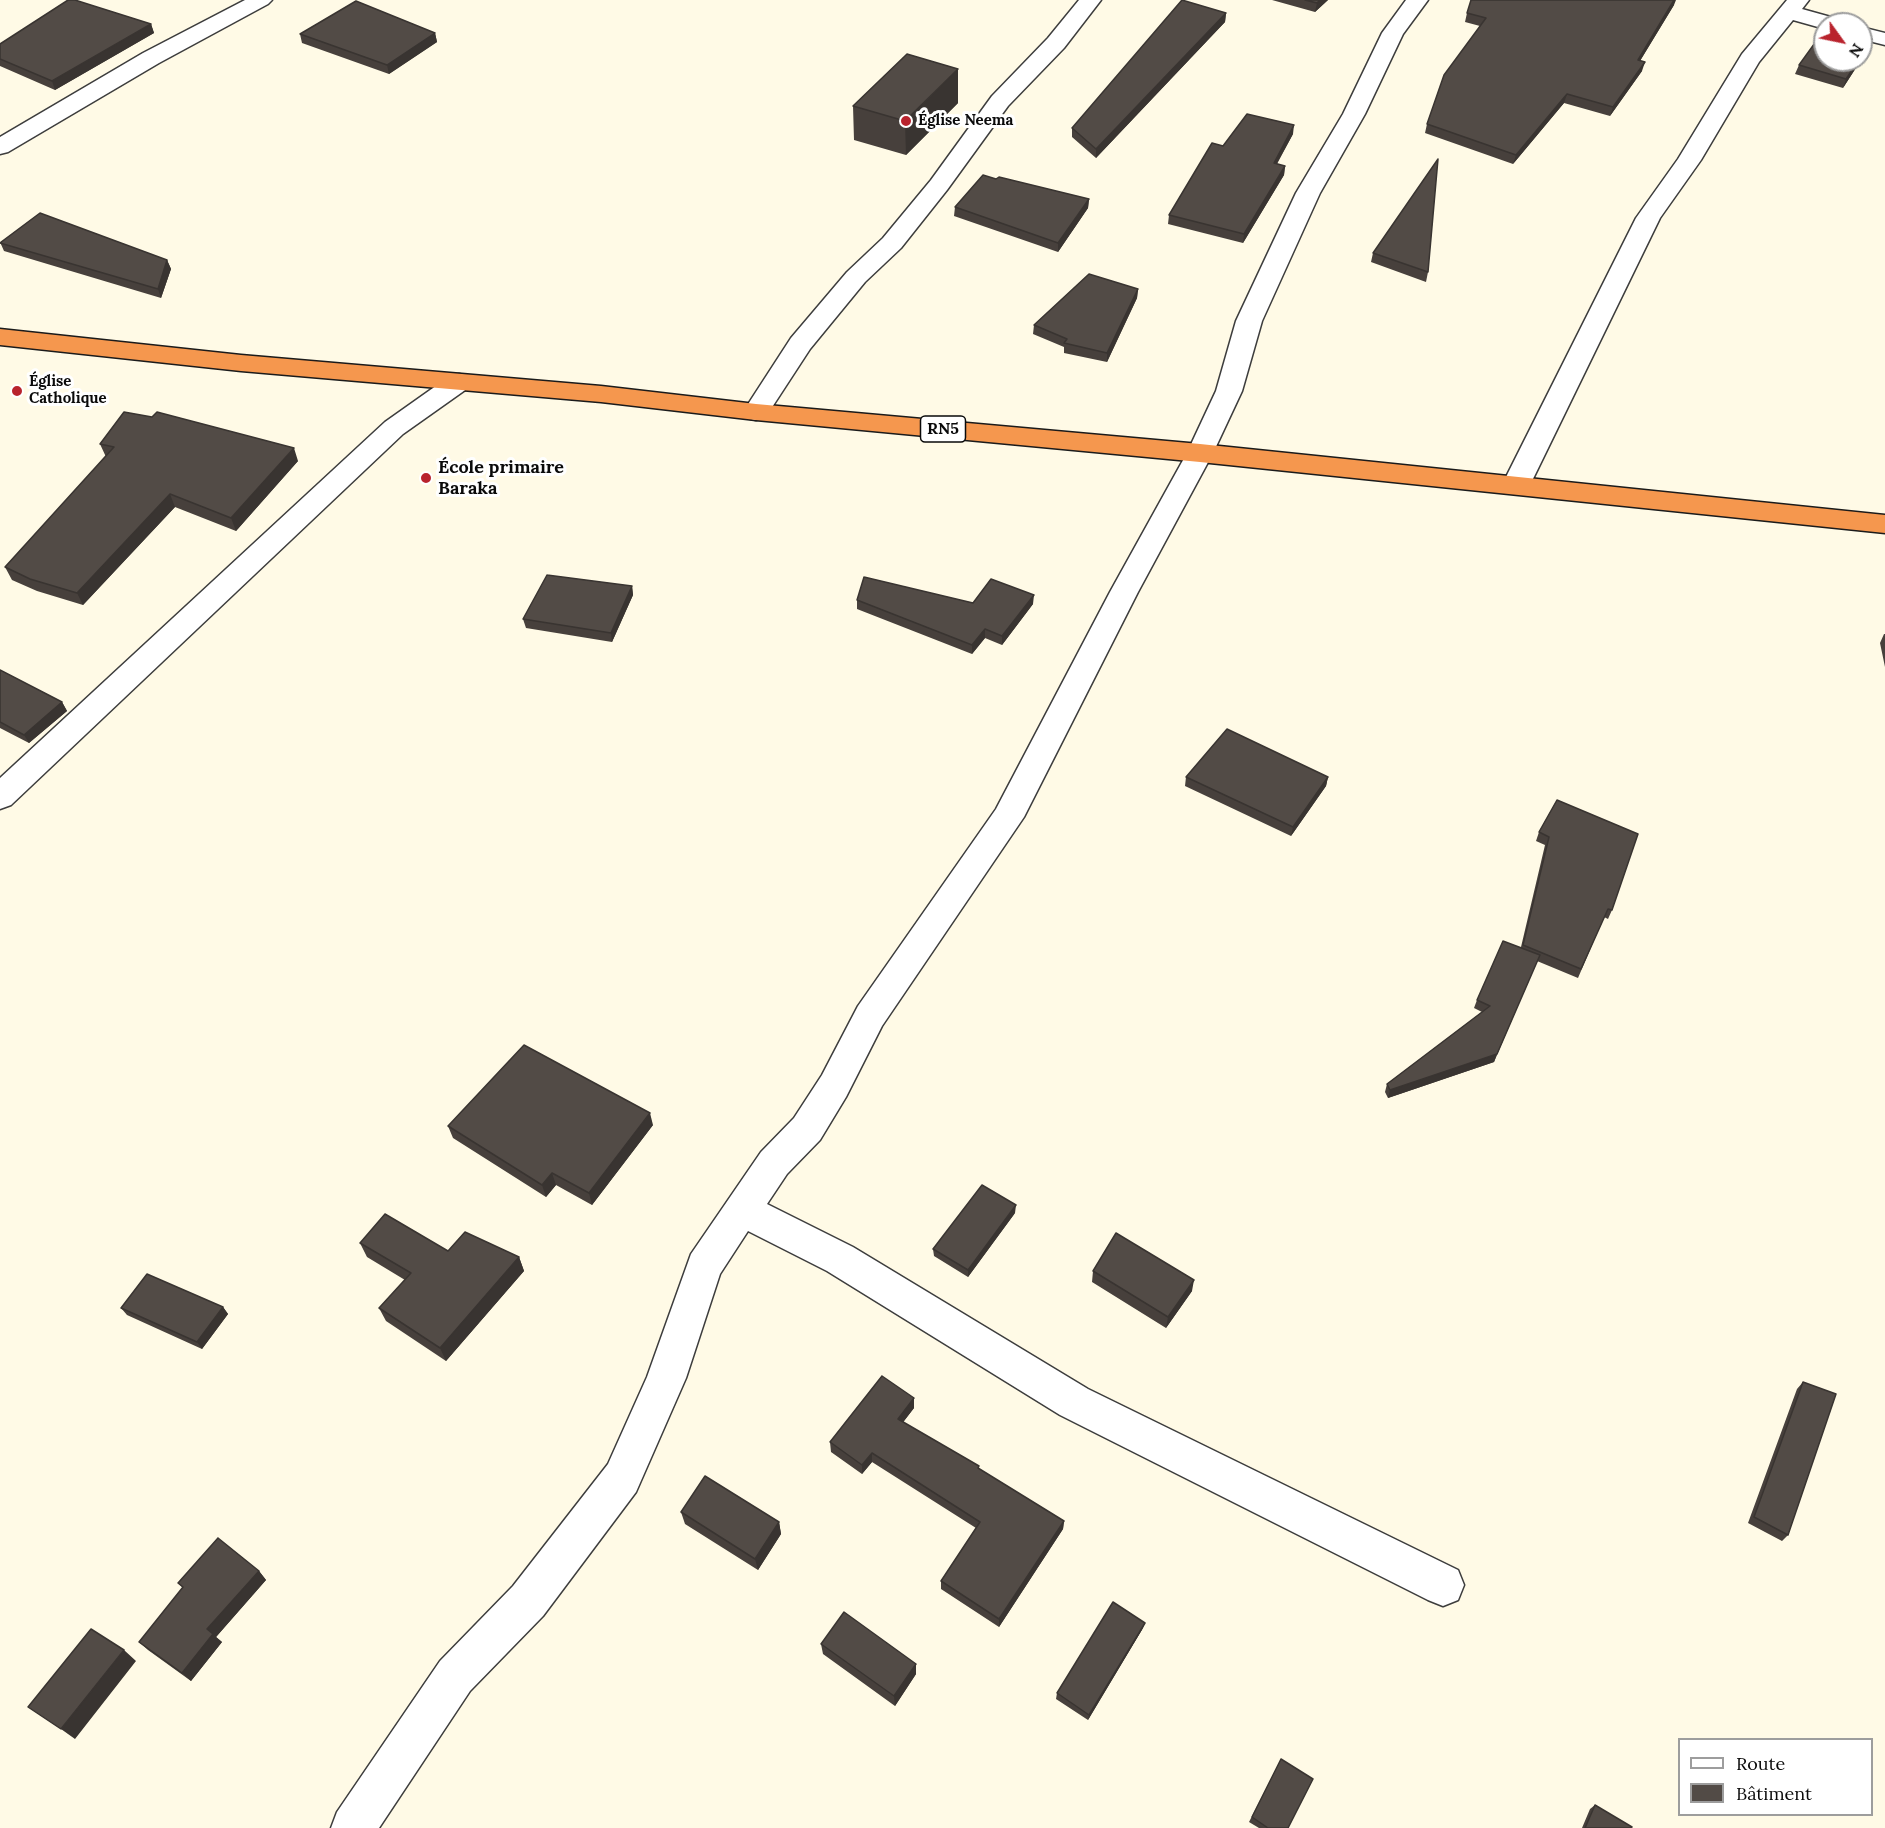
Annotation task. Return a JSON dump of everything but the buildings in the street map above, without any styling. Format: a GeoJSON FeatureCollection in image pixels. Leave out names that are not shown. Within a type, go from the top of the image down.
{"type":"FeatureCollection","features":[{"type":"Feature","properties":{"kind":"highway","name":"RN5"},"geometry":{"type":"LineString","coordinates":[[0,337],[241,363],[602,394],[756,412],[1200,453],[1885,524]]}},
{"type":"Feature","properties":{"kind":"street"},"geometry":{"type":"LineString","coordinates":[[0,147],[151,58],[261,0]]}},
{"type":"Feature","properties":{"kind":"street"},"geometry":{"type":"LineString","coordinates":[[756,412],[800,344],[856,277],[892,243],[939,185],[1000,101],[1056,43],[1090,0]]}},
{"type":"Feature","properties":{"kind":"street"},"geometry":{"type":"LineString","coordinates":[[353,1828],[455,1676],[528,1601],[622,1478],[666,1378],[704,1266],[774,1163],[807,1129],[834,1086],[870,1016],[1008,817],[1124,592],[1200,453],[1229,392],[1249,321],[1308,193],[1354,114],[1393,33],[1417,0]]}},
{"type":"Feature","properties":{"kind":"street"},"geometry":{"type":"LineString","coordinates":[[1516,485],[1647,218],[1689,160],[1750,59],[1793,6],[1813,16]]}},
{"type":"Feature","properties":{"kind":"street"},"geometry":{"type":"LineString","coordinates":[[0,797],[394,428],[459,382]]}},
{"type":"Feature","properties":{"kind":"street"},"geometry":{"type":"LineString","coordinates":[[742,1210],[840,1259],[1074,1402],[1443,1585]]}},
{"type":"Feature","properties":{"kind":"place","name":"Église Neema"},"geometry":{"type":"Point","coordinates":[906,121]}},
{"type":"Feature","properties":{"kind":"place","name":"Église Catholique"},"geometry":{"type":"Point","coordinates":[17,391]}},
{"type":"Feature","properties":{"kind":"place","name":"École primaire Baraka"},"geometry":{"type":"Point","coordinates":[426,478]}}]}
